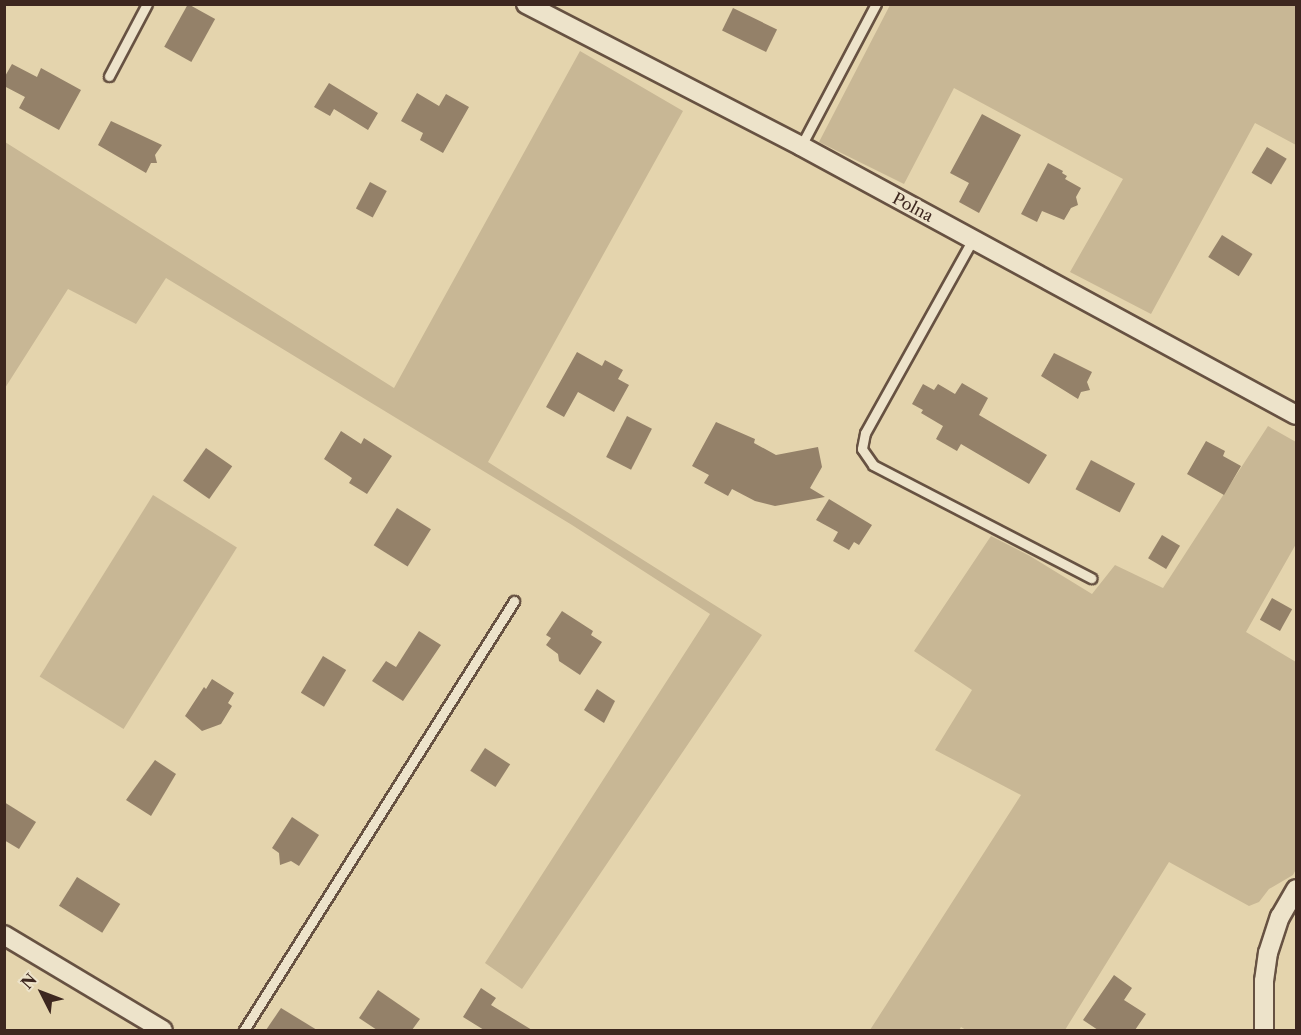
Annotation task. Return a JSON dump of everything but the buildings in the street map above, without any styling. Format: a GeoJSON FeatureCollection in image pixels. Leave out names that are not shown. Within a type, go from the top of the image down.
{"type":"FeatureCollection","features":[{"type":"Feature","properties":{"kind":"street","name":"Polna"},"geometry":{"type":"LineString","coordinates":[[526,4],[801,146],[1296,415]]}},
{"type":"Feature","properties":{"kind":"street"},"geometry":{"type":"LineString","coordinates":[[1264,1030],[1264,981],[1268,953],[1280,917],[1296,889]]}},
{"type":"Feature","properties":{"kind":"street"},"geometry":{"type":"LineString","coordinates":[[4,935],[163,1030]]}},
{"type":"Feature","properties":{"kind":"lane"},"geometry":{"type":"LineString","coordinates":[[109,76],[147,4]]}},
{"type":"Feature","properties":{"kind":"lane"},"geometry":{"type":"LineString","coordinates":[[801,146],[876,4]]}},
{"type":"Feature","properties":{"kind":"lane"},"geometry":{"type":"LineString","coordinates":[[973,239],[865,433],[862,449],[873,465],[1091,578]]}},
{"type":"Feature","properties":{"kind":"lane"},"geometry":{"type":"LineString","coordinates":[[244,1030],[514,601]]}},
{"type":"Feature","properties":{"kind":"shaded area"},"geometry":{"type":"Polygon","coordinates":[[[890,5],[1296,5],[1296,145],[1255,123],[1151,314],[1070,272],[1123,179],[954,88],[904,184],[819,142],[890,5]]]}},
{"type":"Feature","properties":{"kind":"shaded area"},"geometry":{"type":"Polygon","coordinates":[[[580,51],[683,111],[488,462],[762,635],[522,989],[485,963],[710,614],[572,525],[166,278],[136,324],[68,289],[5,388],[5,142],[394,388],[580,51]]]}},
{"type":"Feature","properties":{"kind":"shaded area"},"geometry":{"type":"Polygon","coordinates":[[[1268,426],[1296,442],[1296,544],[1246,632],[1296,662],[1296,869],[1293,875],[1269,889],[1259,902],[1249,906],[1169,862],[1065,1030],[966,1030],[961,1027],[959,1030],[870,1030],[1021,795],[935,750],[972,690],[914,651],[991,536],[1030,556],[1092,594],[1115,565],[1163,588],[1268,426]]]}},
{"type":"Feature","properties":{"kind":"shaded area"},"geometry":{"type":"Polygon","coordinates":[[[153,495],[237,547],[124,729],[40,676],[153,495]]]}}]}
